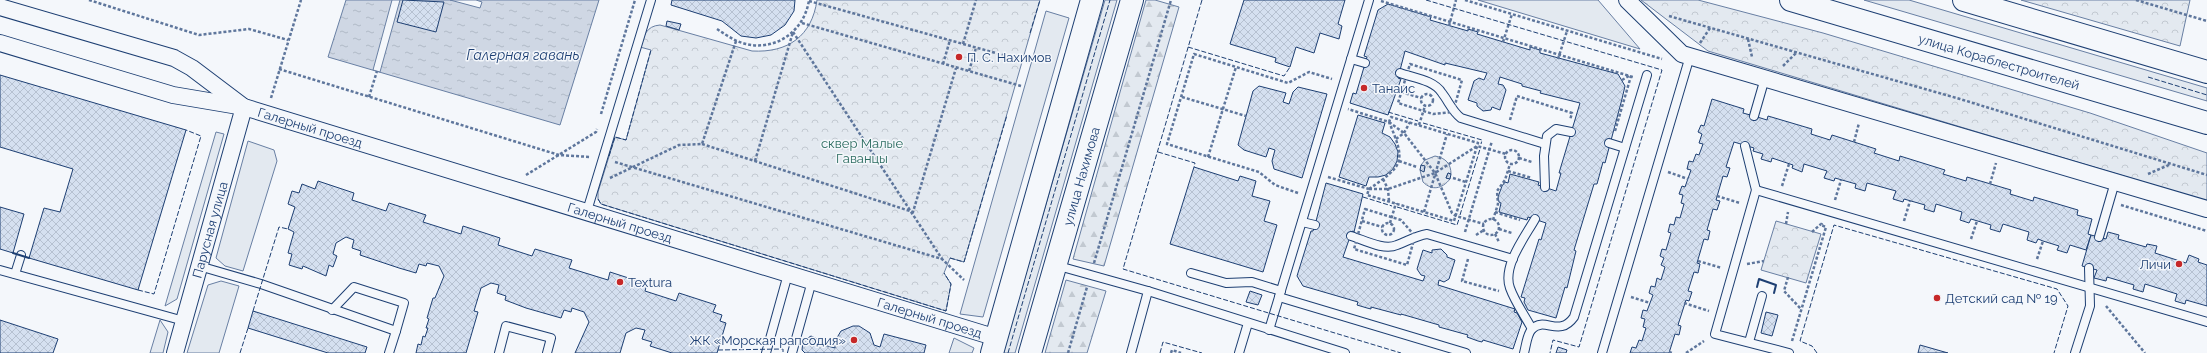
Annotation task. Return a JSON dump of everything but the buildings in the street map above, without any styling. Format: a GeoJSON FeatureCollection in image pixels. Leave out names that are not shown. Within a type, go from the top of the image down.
{"type":"FeatureCollection","features":[{"type":"Feature","properties":{"kind":"main road"},"geometry":{"type":"LineString","coordinates":[[994,345],[1092,0]]}},
{"type":"Feature","properties":{"kind":"main road","name":"улица Нахимова"},"geometry":{"type":"LineString","coordinates":[[1030,353],[1132,0]]}},
{"type":"Feature","properties":{"kind":"main road","name":"улица Кораблестроителей"},"geometry":{"type":"LineString","coordinates":[[1790,0],[2207,123]]}},
{"type":"Feature","properties":{"kind":"main road"},"geometry":{"type":"LineString","coordinates":[[1964,0],[2207,72]]}},
{"type":"Feature","properties":{"kind":"street"},"geometry":{"type":"LineString","coordinates":[[1627,0],[1688,61],[1765,78],[2207,208]]}},
{"type":"Feature","properties":{"kind":"street","name":"Галерный проезд"},"geometry":{"type":"LineString","coordinates":[[0,7],[174,58],[192,68],[244,107]]}},
{"type":"Feature","properties":{"kind":"street","name":"Галерный проезд"},"geometry":{"type":"LineString","coordinates":[[0,43],[173,95],[244,107],[588,211],[812,281],[994,345]]}},
{"type":"Feature","properties":{"kind":"street","name":"Парусная улица"},"geometry":{"type":"LineString","coordinates":[[175,353],[244,107]]}},
{"type":"Feature","properties":{"kind":"lane"},"geometry":{"type":"LineString","coordinates":[[588,211],[651,0]]}},
{"type":"Feature","properties":{"kind":"lane"},"geometry":{"type":"LineString","coordinates":[[1269,330],[1369,0]]}},
{"type":"Feature","properties":{"kind":"lane"},"geometry":{"type":"LineString","coordinates":[[1351,59],[1365,63]]}},
{"type":"Feature","properties":{"kind":"lane"},"geometry":{"type":"LineString","coordinates":[[1602,353],[1688,61]]}},
{"type":"Feature","properties":{"kind":"lane"},"geometry":{"type":"LineString","coordinates":[[1403,74],[1432,83],[1442,91],[1453,112],[1461,118],[1545,144]]}},
{"type":"Feature","properties":{"kind":"lane"},"geometry":{"type":"LineString","coordinates":[[1524,353],[1532,329],[1538,325],[1562,328],[1569,324],[1574,317],[1646,78]]}},
{"type":"Feature","properties":{"kind":"lane"},"geometry":{"type":"LineString","coordinates":[[1754,116],[1765,78]]}},
{"type":"Feature","properties":{"kind":"lane"},"geometry":{"type":"LineString","coordinates":[[1545,185],[1545,144],[1551,132],[1561,128],[1569,131]]}},
{"type":"Feature","properties":{"kind":"lane"},"geometry":{"type":"LineString","coordinates":[[1610,143],[1625,148]]}},
{"type":"Feature","properties":{"kind":"lane"},"geometry":{"type":"LineString","coordinates":[[1745,146],[1756,190],[1715,334],[1789,353]]}},
{"type":"Feature","properties":{"kind":"lane"},"geometry":{"type":"LineString","coordinates":[[2099,237],[2115,182]]}},
{"type":"Feature","properties":{"kind":"lane"},"geometry":{"type":"LineString","coordinates":[[1756,190],[2090,286],[2207,322]]}},
{"type":"Feature","properties":{"kind":"lane"},"geometry":{"type":"LineString","coordinates":[[1532,329],[1514,296],[1510,287],[1508,276],[1520,242],[1534,221]]}},
{"type":"Feature","properties":{"kind":"lane"},"geometry":{"type":"LineString","coordinates":[[1302,222],[1315,226]]}},
{"type":"Feature","properties":{"kind":"lane"},"geometry":{"type":"LineString","coordinates":[[1354,237],[1387,247],[1396,246],[1415,236],[1427,234],[1513,259]]}},
{"type":"Feature","properties":{"kind":"lane"},"geometry":{"type":"LineString","coordinates":[[15,274],[21,255]]}},
{"type":"Feature","properties":{"kind":"lane"},"geometry":{"type":"LineString","coordinates":[[1055,265],[1345,353]]}},
{"type":"Feature","properties":{"kind":"lane"},"geometry":{"type":"LineString","coordinates":[[199,266],[261,284],[332,310],[396,331]]}},
{"type":"Feature","properties":{"kind":"lane"},"geometry":{"type":"LineString","coordinates":[[2075,353],[2090,306],[2089,268]]}},
{"type":"Feature","properties":{"kind":"lane"},"geometry":{"type":"LineString","coordinates":[[0,270],[184,321]]}},
{"type":"Feature","properties":{"kind":"lane"},"geometry":{"type":"LineString","coordinates":[[1191,273],[1226,283],[1252,282],[1280,294],[1466,353]]}},
{"type":"Feature","properties":{"kind":"lane"},"geometry":{"type":"LineString","coordinates":[[766,353],[788,274]]}},
{"type":"Feature","properties":{"kind":"lane"},"geometry":{"type":"LineString","coordinates":[[792,353],[812,281]]}},
{"type":"Feature","properties":{"kind":"lane"},"geometry":{"type":"LineString","coordinates":[[332,310],[354,287],[404,303],[389,353]]}},
{"type":"Feature","properties":{"kind":"lane"},"geometry":{"type":"LineString","coordinates":[[1131,353],[1148,292]]}},
{"type":"Feature","properties":{"kind":"lane"},"geometry":{"type":"LineString","coordinates":[[1748,342],[1762,296]]}},
{"type":"Feature","properties":{"kind":"lane"},"geometry":{"type":"LineString","coordinates":[[1239,353],[1248,323]]}},
{"type":"Feature","properties":{"kind":"lane"},"geometry":{"type":"LineString","coordinates":[[499,353],[506,326],[551,338],[547,353]]}},
{"type":"Feature","properties":{"kind":"path"},"geometry":{"type":"LineString","coordinates":[[89,0],[198,35],[249,29],[288,40]]}},
{"type":"Feature","properties":{"kind":"path"},"geometry":{"type":"LineString","coordinates":[[270,98],[300,0]]}},
{"type":"Feature","properties":{"kind":"path"},"geometry":{"type":"LineString","coordinates":[[600,117],[636,0]]}},
{"type":"Feature","properties":{"kind":"path"},"geometry":{"type":"LineString","coordinates":[[717,29],[736,41],[754,45],[768,45],[782,41],[794,32],[802,23],[809,0],[1028,62]]}},
{"type":"Feature","properties":{"kind":"path"},"geometry":{"type":"LineString","coordinates":[[963,44],[976,0]]}},
{"type":"Feature","properties":{"kind":"path"},"geometry":{"type":"LineString","coordinates":[[1068,353],[1171,0]]}},
{"type":"Feature","properties":{"kind":"path"},"geometry":{"type":"LineString","coordinates":[[1377,0],[1504,40],[1630,76],[1646,78]]}},
{"type":"Feature","properties":{"kind":"path"},"geometry":{"type":"LineString","coordinates":[[1449,26],[1456,0]]}},
{"type":"Feature","properties":{"kind":"path"},"geometry":{"type":"LineString","coordinates":[[1465,0],[1567,31],[1688,61]]}},
{"type":"Feature","properties":{"kind":"path"},"geometry":{"type":"LineString","coordinates":[[2136,0],[2207,21]]}},
{"type":"Feature","properties":{"kind":"path"},"geometry":{"type":"LineString","coordinates":[[1504,40],[1512,14]]}},
{"type":"Feature","properties":{"kind":"path"},"geometry":{"type":"LineString","coordinates":[[1668,16],[1960,99],[2207,175]]}},
{"type":"Feature","properties":{"kind":"path"},"geometry":{"type":"LineString","coordinates":[[802,23],[1021,86]]}},
{"type":"Feature","properties":{"kind":"path"},"geometry":{"type":"LineString","coordinates":[[1558,59],[1567,31]]}},
{"type":"Feature","properties":{"kind":"path"},"geometry":{"type":"LineString","coordinates":[[755,161],[794,32]]}},
{"type":"Feature","properties":{"kind":"path"},"geometry":{"type":"LineString","coordinates":[[794,32],[913,212],[942,259],[964,280]]}},
{"type":"Feature","properties":{"kind":"path"},"geometry":{"type":"LineString","coordinates":[[943,64],[950,40]]}},
{"type":"Feature","properties":{"kind":"path"},"geometry":{"type":"LineString","coordinates":[[702,144],[736,41]]}},
{"type":"Feature","properties":{"kind":"path"},"geometry":{"type":"LineString","coordinates":[[969,71],[976,48]]}},
{"type":"Feature","properties":{"kind":"path"},"geometry":{"type":"LineString","coordinates":[[1310,196],[1274,185],[1259,172],[1167,144],[1181,97],[1194,54],[1288,83],[1309,72],[1344,82]]}},
{"type":"Feature","properties":{"kind":"path"},"geometry":{"type":"LineString","coordinates":[[1208,157],[1236,67]]}},
{"type":"Feature","properties":{"kind":"path"},"geometry":{"type":"LineString","coordinates":[[913,212],[956,68]]}},
{"type":"Feature","properties":{"kind":"path"},"geometry":{"type":"LineString","coordinates":[[280,69],[559,155],[603,158],[942,259]]}},
{"type":"Feature","properties":{"kind":"path"},"geometry":{"type":"LineString","coordinates":[[370,97],[377,71]]}},
{"type":"Feature","properties":{"kind":"path"},"geometry":{"type":"LineString","coordinates":[[1403,74],[1398,103],[1433,114],[1453,112]]}},
{"type":"Feature","properties":{"kind":"path"},"geometry":{"type":"LineString","coordinates":[[1622,80],[1630,76]]}},
{"type":"Feature","properties":{"kind":"path"},"geometry":{"type":"LineString","coordinates":[[1610,143],[1630,76]]}},
{"type":"Feature","properties":{"kind":"path"},"geometry":{"type":"LineString","coordinates":[[1401,92],[1421,98]]}},
{"type":"Feature","properties":{"kind":"path"},"geometry":{"type":"LineString","coordinates":[[244,107],[256,94],[278,100]]}},
{"type":"Feature","properties":{"kind":"path"},"geometry":{"type":"LineString","coordinates":[[1419,125],[1425,106],[1431,104],[1431,96],[1426,94],[1421,98]]}},
{"type":"Feature","properties":{"kind":"path"},"geometry":{"type":"LineString","coordinates":[[1506,132],[1517,96],[1572,113],[1569,131]]}},
{"type":"Feature","properties":{"kind":"path"},"geometry":{"type":"LineString","coordinates":[[1181,97],[1246,116]]}},
{"type":"Feature","properties":{"kind":"path"},"geometry":{"type":"LineString","coordinates":[[1421,98],[1421,101],[1425,106]]}},
{"type":"Feature","properties":{"kind":"path"},"geometry":{"type":"LineString","coordinates":[[1337,106],[1389,122],[1404,133],[1435,173],[1452,213],[1456,216],[1484,224]]}},
{"type":"Feature","properties":{"kind":"path"},"geometry":{"type":"LineString","coordinates":[[1391,117],[1478,143],[1454,221],[1367,195],[1369,189],[1396,169],[1399,162],[1399,146],[1389,122],[1391,117]]}},
{"type":"Feature","properties":{"kind":"path"},"geometry":{"type":"LineString","coordinates":[[1854,142],[1861,118]]}},
{"type":"Feature","properties":{"kind":"path"},"geometry":{"type":"LineString","coordinates":[[1396,139],[1404,133],[1410,122]]}},
{"type":"Feature","properties":{"kind":"path"},"geometry":{"type":"LineString","coordinates":[[526,175],[596,132],[598,124]]}},
{"type":"Feature","properties":{"kind":"path"},"geometry":{"type":"LineString","coordinates":[[1462,244],[1496,129]]}},
{"type":"Feature","properties":{"kind":"path"},"geometry":{"type":"LineString","coordinates":[[1424,212],[1447,134]]}},
{"type":"Feature","properties":{"kind":"path"},"geometry":{"type":"LineString","coordinates":[[595,186],[631,166],[679,145],[702,144],[913,212]]}},
{"type":"Feature","properties":{"kind":"path"},"geometry":{"type":"LineString","coordinates":[[1338,180],[1369,189],[1388,189],[1435,173],[1477,146],[1506,154]]}},
{"type":"Feature","properties":{"kind":"path"},"geometry":{"type":"LineString","coordinates":[[1506,154],[1511,150],[1518,153],[1519,158],[1517,162],[1510,164]]}},
{"type":"Feature","properties":{"kind":"path"},"geometry":{"type":"LineString","coordinates":[[1506,154],[1507,162],[1510,164]]}},
{"type":"Feature","properties":{"kind":"path"},"geometry":{"type":"LineString","coordinates":[[1990,184],[1997,158]]}},
{"type":"Feature","properties":{"kind":"path"},"geometry":{"type":"LineString","coordinates":[[1399,162],[1417,167]]}},
{"type":"Feature","properties":{"kind":"path"},"geometry":{"type":"LineString","coordinates":[[1493,220],[1498,204],[1497,191],[1505,180],[1510,164]]}},
{"type":"Feature","properties":{"kind":"path"},"geometry":{"type":"LineString","coordinates":[[1779,196],[1789,164]]}},
{"type":"Feature","properties":{"kind":"path"},"geometry":{"type":"LineString","coordinates":[[1656,169],[1688,179]]}},
{"type":"Feature","properties":{"kind":"path"},"geometry":{"type":"LineString","coordinates":[[1508,171],[1545,185]]}},
{"type":"Feature","properties":{"kind":"path"},"geometry":{"type":"LineString","coordinates":[[519,173],[533,178]]}},
{"type":"Feature","properties":{"kind":"path"},"geometry":{"type":"LineString","coordinates":[[1453,178],[1466,182]]}},
{"type":"Feature","properties":{"kind":"path"},"geometry":{"type":"LineString","coordinates":[[1383,179],[1388,189],[1389,201]]}},
{"type":"Feature","properties":{"kind":"path"},"geometry":{"type":"LineString","coordinates":[[1812,232],[1822,224],[1829,211],[1841,180]]}},
{"type":"Feature","properties":{"kind":"path"},"geometry":{"type":"LineString","coordinates":[[1717,196],[1751,207]]}},
{"type":"Feature","properties":{"kind":"path"},"geometry":{"type":"LineString","coordinates":[[1900,232],[1910,200]]}},
{"type":"Feature","properties":{"kind":"path"},"geometry":{"type":"LineString","coordinates":[[2109,201],[2207,231]]}},
{"type":"Feature","properties":{"kind":"path"},"geometry":{"type":"LineString","coordinates":[[1390,223],[1396,203]]}},
{"type":"Feature","properties":{"kind":"path"},"geometry":{"type":"LineString","coordinates":[[1354,237],[1366,209],[1401,220],[1415,236]]}},
{"type":"Feature","properties":{"kind":"path"},"geometry":{"type":"LineString","coordinates":[[1495,212],[1534,221]]}},
{"type":"Feature","properties":{"kind":"path"},"geometry":{"type":"LineString","coordinates":[[1484,224],[1489,220],[1493,220]]}},
{"type":"Feature","properties":{"kind":"path"},"geometry":{"type":"LineString","coordinates":[[1484,224],[1486,233],[1495,234],[1499,229],[1498,225],[1493,220]]}},
{"type":"Feature","properties":{"kind":"path"},"geometry":{"type":"LineString","coordinates":[[1362,221],[1382,227]]}},
{"type":"Feature","properties":{"kind":"path"},"geometry":{"type":"LineString","coordinates":[[1967,251],[1977,221]]}},
{"type":"Feature","properties":{"kind":"path"},"geometry":{"type":"LineString","coordinates":[[1382,227],[1384,233],[1392,233],[1394,228],[1390,223]]}},
{"type":"Feature","properties":{"kind":"path"},"geometry":{"type":"LineString","coordinates":[[1382,227],[1384,224],[1390,223]]}},
{"type":"Feature","properties":{"kind":"path"},"geometry":{"type":"LineString","coordinates":[[1789,353],[1826,227],[1822,224]]}},
{"type":"Feature","properties":{"kind":"path"},"geometry":{"type":"LineString","coordinates":[[2034,270],[2042,241]]}},
{"type":"Feature","properties":{"kind":"path"},"geometry":{"type":"LineString","coordinates":[[1472,247],[1462,280],[1514,296]]}},
{"type":"Feature","properties":{"kind":"path"},"geometry":{"type":"LineString","coordinates":[[1698,261],[1732,271]]}},
{"type":"Feature","properties":{"kind":"path"},"geometry":{"type":"LineString","coordinates":[[1788,277],[1784,291],[1801,310]]}},
{"type":"Feature","properties":{"kind":"path"},"geometry":{"type":"LineString","coordinates":[[2090,286],[2145,353]]}},
{"type":"Feature","properties":{"kind":"path"},"geometry":{"type":"LineString","coordinates":[[1620,294],[1650,303]]}},
{"type":"Feature","properties":{"kind":"path"},"geometry":{"type":"LineString","coordinates":[[1684,303],[1720,314]]}},
{"type":"Feature","properties":{"kind":"path"},"geometry":{"type":"LineString","coordinates":[[1686,353],[1715,334]]}},
{"type":"Feature","properties":{"kind":"path"},"geometry":{"type":"LineString","coordinates":[[1171,353],[1172,350],[1181,353]]}},
{"type":"Feature","properties":{"kind":"green space","name":"сквер Малые Гаванцы"},"geometry":{"type":"Polygon","coordinates":[[[817,0],[1040,0],[964,262],[950,258],[944,273],[951,284],[946,311],[601,204],[598,199],[598,192],[615,137],[626,140],[651,50],[640,47],[646,32],[652,27],[660,25],[752,51],[777,49],[796,40],[804,32],[810,23],[817,0]]]}},
{"type":"Feature","properties":{"kind":"green space"},"geometry":{"type":"Polygon","coordinates":[[[1105,0],[1117,0],[1015,353],[1003,353],[1105,0]]]}},
{"type":"Feature","properties":{"kind":"green space"},"geometry":{"type":"Polygon","coordinates":[[[1146,0],[1155,0],[1179,7],[1104,266],[1073,259],[1146,0]]]}},
{"type":"Feature","properties":{"kind":"green space"},"geometry":{"type":"Polygon","coordinates":[[[1478,0],[1598,0],[1640,49],[1478,0]]]}},
{"type":"Feature","properties":{"kind":"green space"},"geometry":{"type":"Polygon","coordinates":[[[1641,0],[1698,0],[1823,33],[2090,113],[2207,153],[2207,201],[1708,51],[1641,0]]]}},
{"type":"Feature","properties":{"kind":"green space"},"geometry":{"type":"Polygon","coordinates":[[[1864,0],[1909,0],[2207,88],[2207,101],[1864,0]]]}},
{"type":"Feature","properties":{"kind":"green space"},"geometry":{"type":"Polygon","coordinates":[[[2021,0],[2190,0],[2180,46],[2021,0]]]}},
{"type":"Feature","properties":{"kind":"green space"},"geometry":{"type":"Polygon","coordinates":[[[1046,11],[1069,18],[983,317],[960,314],[1046,11]]]}},
{"type":"Feature","properties":{"kind":"green space"},"geometry":{"type":"Polygon","coordinates":[[[216,132],[224,134],[177,299],[165,306],[216,132]]]}},
{"type":"Feature","properties":{"kind":"green space"},"geometry":{"type":"Polygon","coordinates":[[[248,141],[274,150],[277,161],[243,271],[225,266],[216,258],[248,141]]]}},
{"type":"Feature","properties":{"kind":"green space"},"geometry":{"type":"Polygon","coordinates":[[[1435,156],[1442,158],[1449,164],[1451,174],[1448,173],[1446,178],[1450,179],[1444,185],[1433,188],[1423,182],[1420,170],[1424,171],[1425,167],[1421,165],[1425,160],[1435,156]]]}},
{"type":"Feature","properties":{"kind":"green space"},"geometry":{"type":"Polygon","coordinates":[[[1776,221],[1821,234],[1806,283],[1761,270],[1776,221]]]}},
{"type":"Feature","properties":{"kind":"green space"},"geometry":{"type":"Polygon","coordinates":[[[1066,280],[1106,291],[1087,353],[1045,353],[1066,280]]]}},
{"type":"Feature","properties":{"kind":"green space"},"geometry":{"type":"Polygon","coordinates":[[[221,281],[239,286],[219,353],[187,353],[208,285],[221,281]]]}},
{"type":"Feature","properties":{"kind":"green space"},"geometry":{"type":"Polygon","coordinates":[[[160,320],[168,332],[163,353],[150,353],[160,320]]]}},
{"type":"Feature","properties":{"kind":"green space"},"geometry":{"type":"Polygon","coordinates":[[[954,338],[974,348],[972,353],[949,353],[954,338]]]}},
{"type":"Feature","properties":{"kind":"water","name":"Галерная гавань"},"geometry":{"type":"Polygon","coordinates":[[[346,0],[599,0],[560,125],[328,57],[346,0]]]}},
{"type":"Feature","properties":{"kind":"pier"},"geometry":{"type":"Polygon","coordinates":[[[392,0],[400,0],[380,72],[373,70],[392,0]]]}},
{"type":"Feature","properties":{"kind":"pier"},"geometry":{"type":"Polygon","coordinates":[[[450,0],[476,0],[482,2],[480,8],[450,0]]]}},
{"type":"Feature","properties":{"kind":"fence"},"geometry":{"type":"LineString","coordinates":[[1030,33],[1040,0]]}},
{"type":"Feature","properties":{"kind":"fence"},"geometry":{"type":"LineString","coordinates":[[1008,353],[1110,0]]}},
{"type":"Feature","properties":{"kind":"fence"},"geometry":{"type":"LineString","coordinates":[[1202,0],[1123,269],[1401,353]]}},
{"type":"Feature","properties":{"kind":"fence"},"geometry":{"type":"LineString","coordinates":[[1426,0],[1662,70],[1579,347],[1553,340],[1550,353]]}},
{"type":"Feature","properties":{"kind":"fence"},"geometry":{"type":"LineString","coordinates":[[1188,47],[1284,76],[1290,67]]}},
{"type":"Feature","properties":{"kind":"fence"},"geometry":{"type":"LineString","coordinates":[[609,156],[615,137],[626,140],[651,50]]}},
{"type":"Feature","properties":{"kind":"fence"},"geometry":{"type":"LineString","coordinates":[[2148,77],[2207,95]]}},
{"type":"Feature","properties":{"kind":"fence"},"geometry":{"type":"LineString","coordinates":[[1388,112],[1418,121]]}},
{"type":"Feature","properties":{"kind":"fence"},"geometry":{"type":"LineString","coordinates":[[950,258],[964,262],[1007,115]]}},
{"type":"Feature","properties":{"kind":"fence"},"geometry":{"type":"LineString","coordinates":[[1423,123],[1482,140],[1481,144]]}},
{"type":"Feature","properties":{"kind":"fence"},"geometry":{"type":"LineString","coordinates":[[138,290],[154,294],[201,136],[186,130]]}},
{"type":"Feature","properties":{"kind":"fence"},"geometry":{"type":"LineString","coordinates":[[1460,215],[1480,149]]}},
{"type":"Feature","properties":{"kind":"fence"},"geometry":{"type":"LineString","coordinates":[[1158,152],[1195,163],[1194,167]]}},
{"type":"Feature","properties":{"kind":"fence"},"geometry":{"type":"LineString","coordinates":[[1363,197],[1392,206]]}},
{"type":"Feature","properties":{"kind":"fence"},"geometry":{"type":"LineString","coordinates":[[598,199],[601,204],[946,311],[951,284],[944,273]]}},
{"type":"Feature","properties":{"kind":"fence"},"geometry":{"type":"LineString","coordinates":[[1397,207],[1457,225],[1459,219]]}},
{"type":"Feature","properties":{"kind":"fence"},"geometry":{"type":"LineString","coordinates":[[1817,353],[1812,346],[1800,341],[1834,225],[2057,289],[2068,306],[2054,353]]}},
{"type":"Feature","properties":{"kind":"fence"},"geometry":{"type":"LineString","coordinates":[[253,311],[279,227],[288,229]]}},
{"type":"Feature","properties":{"kind":"fence"},"geometry":{"type":"LineString","coordinates":[[240,353],[248,328]]}},
{"type":"Feature","properties":{"kind":"fence"},"geometry":{"type":"LineString","coordinates":[[1160,353],[1163,342],[1202,353]]}},
{"type":"Feature","properties":{"kind":"fence"},"geometry":{"type":"LineString","coordinates":[[718,350],[783,349],[783,353]]}},
{"type":"Feature","properties":{"kind":"wall"},"geometry":{"type":"LineString","coordinates":[[13,253],[29,258]]}},
{"type":"Feature","properties":{"kind":"wall"},"geometry":{"type":"LineString","coordinates":[[1757,287],[1759,279],[1776,285],[1774,293]]}},
{"type":"Feature","properties":{"kind":"place","name":"П. С. Нахимов"},"geometry":{"type":"Point","coordinates":[959,57]}},
{"type":"Feature","properties":{"kind":"place","name":"Танаис"},"geometry":{"type":"Point","coordinates":[1364,88]}},
{"type":"Feature","properties":{"kind":"place","name":"Личи"},"geometry":{"type":"Point","coordinates":[2179,264]}},
{"type":"Feature","properties":{"kind":"place","name":"Textura"},"geometry":{"type":"Point","coordinates":[620,282]}},
{"type":"Feature","properties":{"kind":"place","name":"Детский сад № 19"},"geometry":{"type":"Point","coordinates":[1937,298]}},
{"type":"Feature","properties":{"kind":"place","name":"ЖК «Морская рапсодия»"},"geometry":{"type":"Point","coordinates":[854,340]}}]}
